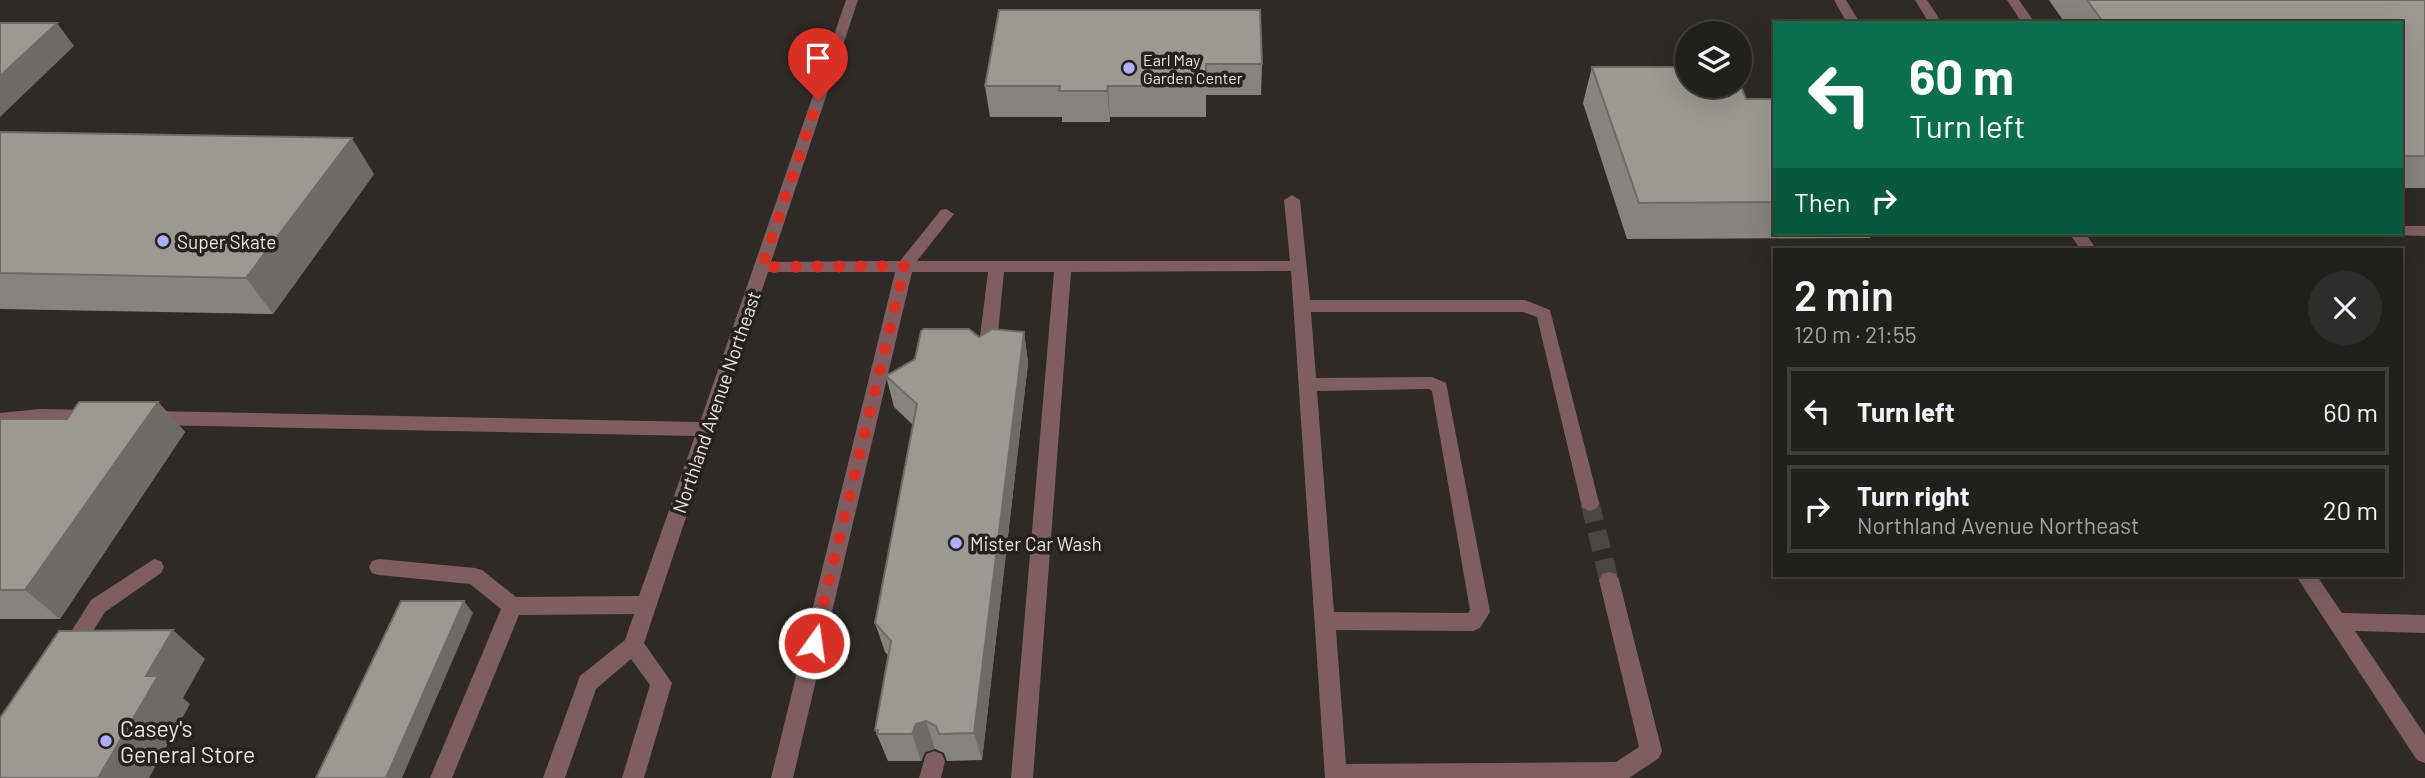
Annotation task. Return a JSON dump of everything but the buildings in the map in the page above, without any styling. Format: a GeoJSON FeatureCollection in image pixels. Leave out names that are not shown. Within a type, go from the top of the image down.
{"type":"FeatureCollection","features":[{"type":"Feature","properties":{"kind":"street","name":"Northland Avenue Northeast"},"geometry":{"type":"LineString","coordinates":[[554,778],[587,683],[633,645],[852,0]]}},
{"type":"Feature","properties":{"kind":"street"},"geometry":{"type":"LineString","coordinates":[[1840,0],[1853,21]]}},
{"type":"Feature","properties":{"kind":"street"},"geometry":{"type":"LineString","coordinates":[[1921,0],[1935,21]]}},
{"type":"Feature","properties":{"kind":"street"},"geometry":{"type":"LineString","coordinates":[[2013,0],[2028,21]]}},
{"type":"Feature","properties":{"kind":"street"},"geometry":{"type":"LineString","coordinates":[[1292,200],[1303,306],[1335,776],[1619,772],[1651,751],[1609,580]]}},
{"type":"Feature","properties":{"kind":"street"},"geometry":{"type":"LineString","coordinates":[[782,778],[905,266],[946,214]]}},
{"type":"Feature","properties":{"kind":"street"},"geometry":{"type":"LineString","coordinates":[[2403,230],[2425,231]]}},
{"type":"Feature","properties":{"kind":"street"},"geometry":{"type":"LineString","coordinates":[[986,360],[998,266]]}},
{"type":"Feature","properties":{"kind":"street"},"geometry":{"type":"LineString","coordinates":[[1022,778],[1063,266]]}},
{"type":"Feature","properties":{"kind":"street"},"geometry":{"type":"LineString","coordinates":[[762,267],[1299,266]]}},
{"type":"Feature","properties":{"kind":"street"},"geometry":{"type":"LineString","coordinates":[[1303,306],[1525,306],[1544,314],[1590,503]]}},
{"type":"Feature","properties":{"kind":"street"},"geometry":{"type":"LineString","coordinates":[[1308,385],[1432,383],[1440,388],[1479,612],[1473,622],[1324,621]]}},
{"type":"Feature","properties":{"kind":"street"},"geometry":{"type":"LineString","coordinates":[[0,420],[40,416],[110,417]]}},
{"type":"Feature","properties":{"kind":"street"},"geometry":{"type":"LineString","coordinates":[[137,418],[707,429]]}},
{"type":"Feature","properties":{"kind":"street"},"geometry":{"type":"LineString","coordinates":[[61,665],[99,606],[154,567]]}},
{"type":"Feature","properties":{"kind":"street"},"geometry":{"type":"LineString","coordinates":[[379,567],[475,576],[512,606],[648,605]]}},
{"type":"Feature","properties":{"kind":"street"},"geometry":{"type":"LineString","coordinates":[[2307,577],[2425,753]]}},
{"type":"Feature","properties":{"kind":"street"},"geometry":{"type":"LineString","coordinates":[[441,778],[512,606]]}},
{"type":"Feature","properties":{"kind":"street"},"geometry":{"type":"LineString","coordinates":[[2337,622],[2425,624]]}},
{"type":"Feature","properties":{"kind":"street"},"geometry":{"type":"LineString","coordinates":[[633,645],[661,683],[633,778]]}},
{"type":"Feature","properties":{"kind":"tunnel"},"geometry":{"type":"LineString","coordinates":[[1590,503],[1609,580]]}},
{"type":"Feature","properties":{"kind":"place","name":"Earl May Garden Center"},"geometry":{"type":"Point","coordinates":[1129,68]}},
{"type":"Feature","properties":{"kind":"place","name":"Super Skate"},"geometry":{"type":"Point","coordinates":[163,241]}},
{"type":"Feature","properties":{"kind":"place","name":"Mister Car Wash"},"geometry":{"type":"Point","coordinates":[956,543]}},
{"type":"Feature","properties":{"kind":"place","name":"Casey's General Store"},"geometry":{"type":"Point","coordinates":[106,741]}},
{"type":"Feature","properties":{"kind":"route"},"geometry":{"type":"LineString","coordinates":[[814,643],[905,266],[762,267],[818,100]]}}]}
